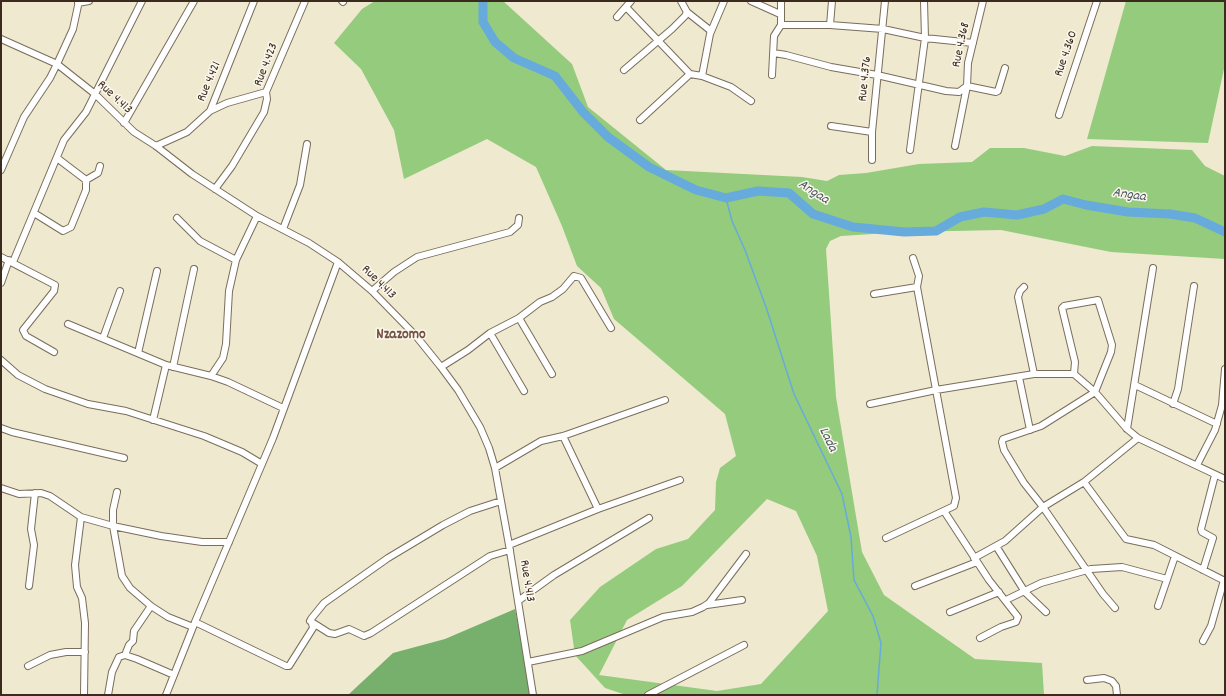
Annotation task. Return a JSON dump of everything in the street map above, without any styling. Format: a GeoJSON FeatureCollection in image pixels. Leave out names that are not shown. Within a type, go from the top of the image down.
{"type":"FeatureCollection","features":[{"type":"Feature","properties":{"kind":"street"},"geometry":{"type":"LineString","coordinates":[[1,170],[24,117],[50,78],[57,64],[73,29],[78,2],[89,1]]}},
{"type":"Feature","properties":{"kind":"street"},"geometry":{"type":"LineString","coordinates":[[1,283],[34,213],[64,140],[86,112],[142,1]]}},
{"type":"Feature","properties":{"kind":"street"},"geometry":{"type":"LineString","coordinates":[[124,123],[194,1]]}},
{"type":"Feature","properties":{"kind":"street","name":"Rue 4.421"},"geometry":{"type":"LineString","coordinates":[[156,146],[187,132],[210,111],[254,1]]}},
{"type":"Feature","properties":{"kind":"street","name":"Rue 4.423"},"geometry":{"type":"LineString","coordinates":[[215,189],[232,166],[264,112],[267,99],[266,92],[300,9],[305,1]]}},
{"type":"Feature","properties":{"kind":"street"},"geometry":{"type":"LineString","coordinates":[[617,17],[631,1]]}},
{"type":"Feature","properties":{"kind":"street"},"geometry":{"type":"LineString","coordinates":[[681,1],[687,12],[711,31]]}},
{"type":"Feature","properties":{"kind":"street"},"geometry":{"type":"LineString","coordinates":[[702,76],[711,31],[724,1]]}},
{"type":"Feature","properties":{"kind":"street"},"geometry":{"type":"LineString","coordinates":[[751,1],[780,14]]}},
{"type":"Feature","properties":{"kind":"street"},"geometry":{"type":"LineString","coordinates":[[772,75],[774,36],[781,25],[781,1]]}},
{"type":"Feature","properties":{"kind":"street"},"geometry":{"type":"LineString","coordinates":[[830,26],[832,1]]}},
{"type":"Feature","properties":{"kind":"street","name":"Rue 4.376"},"geometry":{"type":"LineString","coordinates":[[872,160],[872,132],[885,1]]}},
{"type":"Feature","properties":{"kind":"street"},"geometry":{"type":"LineString","coordinates":[[910,150],[925,38],[924,1]]}},
{"type":"Feature","properties":{"kind":"street","name":"Rue 4.368"},"geometry":{"type":"LineString","coordinates":[[983,1],[968,63],[967,86],[996,92],[998,91],[1005,68]]}},
{"type":"Feature","properties":{"kind":"street","name":"Rue 4.360"},"geometry":{"type":"LineString","coordinates":[[1059,115],[1097,1]]}},
{"type":"Feature","properties":{"kind":"street"},"geometry":{"type":"LineString","coordinates":[[626,7],[690,74],[702,76],[731,87],[751,101]]}},
{"type":"Feature","properties":{"kind":"street"},"geometry":{"type":"LineString","coordinates":[[624,70],[672,29],[687,12]]}},
{"type":"Feature","properties":{"kind":"street"},"geometry":{"type":"LineString","coordinates":[[781,25],[882,29],[925,38],[973,43]]}},
{"type":"Feature","properties":{"kind":"street","name":"Rue 4.413"},"geometry":{"type":"LineString","coordinates":[[1,39],[57,64],[95,94],[134,132],[156,146],[215,189],[257,216],[283,229],[338,262],[372,291],[416,336],[458,390],[480,427],[495,468],[533,695]]}},
{"type":"Feature","properties":{"kind":"street"},"geometry":{"type":"LineString","coordinates":[[774,53],[838,69],[878,75],[939,90],[959,92],[967,86]]}},
{"type":"Feature","properties":{"kind":"street"},"geometry":{"type":"LineString","coordinates":[[640,120],[690,74]]}},
{"type":"Feature","properties":{"kind":"street"},"geometry":{"type":"LineString","coordinates":[[955,146],[967,86]]}},
{"type":"Feature","properties":{"kind":"street"},"geometry":{"type":"LineString","coordinates":[[210,111],[227,102],[266,92]]}},
{"type":"Feature","properties":{"kind":"street"},"geometry":{"type":"LineString","coordinates":[[831,126],[872,132]]}},
{"type":"Feature","properties":{"kind":"street"},"geometry":{"type":"LineString","coordinates":[[283,229],[300,185],[307,144]]}},
{"type":"Feature","properties":{"kind":"street"},"geometry":{"type":"LineString","coordinates":[[57,158],[86,180]]}},
{"type":"Feature","properties":{"kind":"street"},"geometry":{"type":"LineString","coordinates":[[86,180],[98,173],[100,166]]}},
{"type":"Feature","properties":{"kind":"street"},"geometry":{"type":"LineString","coordinates":[[34,213],[59,229],[68,230],[86,190],[86,180]]}},
{"type":"Feature","properties":{"kind":"street"},"geometry":{"type":"LineString","coordinates":[[211,376],[223,358],[226,344],[229,291],[236,260],[257,216]]}},
{"type":"Feature","properties":{"kind":"street"},"geometry":{"type":"LineString","coordinates":[[177,218],[200,241],[236,260]]}},
{"type":"Feature","properties":{"kind":"street"},"geometry":{"type":"LineString","coordinates":[[372,291],[394,272],[417,257],[510,232],[518,225],[519,218]]}},
{"type":"Feature","properties":{"kind":"street"},"geometry":{"type":"LineString","coordinates":[[1,257],[55,285],[54,291],[23,330],[26,336],[54,352]]}},
{"type":"Feature","properties":{"kind":"street"},"geometry":{"type":"LineString","coordinates":[[886,538],[954,506],[956,498],[917,288],[919,276],[913,258]]}},
{"type":"Feature","properties":{"kind":"street"},"geometry":{"type":"LineString","coordinates":[[166,695],[194,624],[262,464],[338,262]]}},
{"type":"Feature","properties":{"kind":"street"},"geometry":{"type":"LineString","coordinates":[[1127,429],[1153,268]]}},
{"type":"Feature","properties":{"kind":"street"},"geometry":{"type":"LineString","coordinates":[[173,367],[194,269]]}},
{"type":"Feature","properties":{"kind":"street"},"geometry":{"type":"LineString","coordinates":[[138,353],[157,271]]}},
{"type":"Feature","properties":{"kind":"street"},"geometry":{"type":"LineString","coordinates":[[441,367],[468,350],[490,333],[519,318],[534,305],[552,297],[564,289],[574,276],[581,278],[611,328]]}},
{"type":"Feature","properties":{"kind":"street"},"geometry":{"type":"LineString","coordinates":[[1173,404],[1178,389],[1194,286]]}},
{"type":"Feature","properties":{"kind":"street"},"geometry":{"type":"LineString","coordinates":[[1024,287],[1020,291],[1018,297],[1034,374]]}},
{"type":"Feature","properties":{"kind":"street"},"geometry":{"type":"LineString","coordinates":[[874,294],[917,288]]}},
{"type":"Feature","properties":{"kind":"street"},"geometry":{"type":"LineString","coordinates":[[103,338],[120,291]]}},
{"type":"Feature","properties":{"kind":"street"},"geometry":{"type":"LineString","coordinates":[[1074,374],[1075,362],[1062,308],[1064,306],[1098,300],[1112,345],[1111,352],[1095,392],[1041,426],[1003,439],[1002,442],[1004,450],[1024,483],[1043,507],[1102,594],[1115,608]]}},
{"type":"Feature","properties":{"kind":"street"},"geometry":{"type":"LineString","coordinates":[[519,318],[552,374]]}},
{"type":"Feature","properties":{"kind":"street"},"geometry":{"type":"LineString","coordinates":[[68,324],[166,365],[211,376],[228,382],[283,408]]}},
{"type":"Feature","properties":{"kind":"street"},"geometry":{"type":"LineString","coordinates":[[490,333],[524,391]]}},
{"type":"Feature","properties":{"kind":"street"},"geometry":{"type":"LineString","coordinates":[[1,360],[18,375],[45,389],[83,402],[126,411],[204,436],[236,450],[262,464]]}},
{"type":"Feature","properties":{"kind":"street"},"geometry":{"type":"LineString","coordinates":[[153,420],[166,365]]}},
{"type":"Feature","properties":{"kind":"street"},"geometry":{"type":"LineString","coordinates":[[1197,465],[1217,424],[1222,405],[1225,369]]}},
{"type":"Feature","properties":{"kind":"street"},"geometry":{"type":"LineString","coordinates":[[870,404],[936,390],[1034,374],[1074,374],[1095,392],[1127,429],[1138,438],[1225,479]]}},
{"type":"Feature","properties":{"kind":"street"},"geometry":{"type":"LineString","coordinates":[[1019,377],[1030,430]]}},
{"type":"Feature","properties":{"kind":"street"},"geometry":{"type":"LineString","coordinates":[[1135,385],[1217,424]]}},
{"type":"Feature","properties":{"kind":"street"},"geometry":{"type":"LineString","coordinates":[[495,468],[541,441],[563,436],[665,400]]}},
{"type":"Feature","properties":{"kind":"street"},"geometry":{"type":"LineString","coordinates":[[1,428],[12,432],[124,458]]}},
{"type":"Feature","properties":{"kind":"street"},"geometry":{"type":"LineString","coordinates":[[563,436],[598,509]]}},
{"type":"Feature","properties":{"kind":"street"},"geometry":{"type":"LineString","coordinates":[[915,586],[975,560],[1005,541],[1043,507],[1084,482],[1138,438]]}},
{"type":"Feature","properties":{"kind":"street"},"geometry":{"type":"LineString","coordinates":[[1203,570],[1213,538],[1202,532],[1201,529],[1215,475]]}},
{"type":"Feature","properties":{"kind":"street"},"geometry":{"type":"LineString","coordinates":[[310,621],[329,633],[335,634],[349,629],[364,636],[490,556],[598,509],[680,480]]}},
{"type":"Feature","properties":{"kind":"street"},"geometry":{"type":"LineString","coordinates":[[1084,482],[1126,540],[1154,545],[1225,580],[1211,626],[1203,641]]}},
{"type":"Feature","properties":{"kind":"street"},"geometry":{"type":"LineString","coordinates":[[1,488],[19,494],[35,493],[50,496],[81,517],[113,526],[161,536],[202,542],[229,542]]}},
{"type":"Feature","properties":{"kind":"street"},"geometry":{"type":"LineString","coordinates":[[117,492],[113,510],[113,526],[122,576],[130,588],[151,606],[168,617],[194,624],[286,666],[291,665],[312,631],[313,628],[310,621]]}},
{"type":"Feature","properties":{"kind":"street"},"geometry":{"type":"LineString","coordinates":[[29,586],[34,545],[31,529],[35,493]]}},
{"type":"Feature","properties":{"kind":"street"},"geometry":{"type":"LineString","coordinates":[[310,621],[324,603],[388,558],[470,511],[501,501]]}},
{"type":"Feature","properties":{"kind":"street"},"geometry":{"type":"LineString","coordinates":[[944,511],[975,560],[1018,617],[1018,620],[980,638]]}},
{"type":"Feature","properties":{"kind":"street"},"geometry":{"type":"LineString","coordinates":[[81,517],[75,565],[77,587],[82,598],[84,608],[84,695]]}},
{"type":"Feature","properties":{"kind":"street"},"geometry":{"type":"LineString","coordinates":[[518,601],[554,575],[649,518]]}},
{"type":"Feature","properties":{"kind":"street"},"geometry":{"type":"LineString","coordinates":[[996,546],[1025,592],[1046,612]]}},
{"type":"Feature","properties":{"kind":"street"},"geometry":{"type":"LineString","coordinates":[[707,605],[746,554]]}},
{"type":"Feature","properties":{"kind":"street"},"geometry":{"type":"LineString","coordinates":[[1158,606],[1175,556]]}},
{"type":"Feature","properties":{"kind":"street"},"geometry":{"type":"LineString","coordinates":[[1006,600],[1042,583],[1087,570],[1122,567],[1167,579]]}},
{"type":"Feature","properties":{"kind":"street"},"geometry":{"type":"LineString","coordinates":[[950,612],[999,592]]}},
{"type":"Feature","properties":{"kind":"street"},"geometry":{"type":"LineString","coordinates":[[528,662],[582,651],[663,617],[692,612],[707,605],[742,600]]}},
{"type":"Feature","properties":{"kind":"street"},"geometry":{"type":"LineString","coordinates":[[125,655],[129,645],[133,641],[134,631],[151,606]]}},
{"type":"Feature","properties":{"kind":"street"},"geometry":{"type":"LineString","coordinates":[[648,695],[744,645]]}},
{"type":"Feature","properties":{"kind":"street"},"geometry":{"type":"LineString","coordinates":[[28,666],[50,655],[66,652],[85,652]]}},
{"type":"Feature","properties":{"kind":"street"},"geometry":{"type":"LineString","coordinates":[[108,695],[116,660],[125,655],[174,675]]}},
{"type":"Feature","properties":{"kind":"street"},"geometry":{"type":"LineString","coordinates":[[1087,680],[1104,678],[1112,681],[1116,686],[1117,695]]}},
{"type":"Feature","properties":{"kind":"green space"},"geometry":{"type":"Polygon","coordinates":[[[375,1],[503,1],[572,64],[588,107],[666,170],[802,177],[827,181],[839,175],[866,173],[919,164],[972,162],[990,148],[1024,148],[1065,156],[1092,146],[1192,150],[1205,166],[1225,176],[1225,259],[1111,252],[1001,230],[904,232],[841,236],[830,241],[826,249],[836,397],[862,552],[884,595],[975,659],[1042,663],[1044,695],[626,695],[605,688],[575,655],[570,620],[600,587],[656,549],[688,539],[715,510],[716,482],[720,468],[736,456],[725,414],[614,319],[601,288],[577,266],[562,226],[536,167],[487,139],[404,179],[394,130],[361,69],[334,43],[362,9],[375,1]],[[767,499],[682,586],[627,620],[599,675],[717,691],[761,684],[828,611],[817,556],[796,511],[767,499]]]}},
{"type":"Feature","properties":{"kind":"green space"},"geometry":{"type":"Polygon","coordinates":[[[1126,1],[1225,1],[1225,64],[1208,143],[1087,139],[1126,1]]]}},
{"type":"Feature","properties":{"kind":"green space"},"geometry":{"type":"Polygon","coordinates":[[[515,609],[532,695],[348,695],[393,653],[445,639],[515,609]]]}},
{"type":"Feature","properties":{"kind":"waterway","name":"Angaa"},"geometry":{"type":"LineString","coordinates":[[483,1],[483,22],[495,42],[514,58],[555,76],[583,112],[608,137],[649,167],[696,190],[726,198],[758,191],[789,193],[813,214],[853,227],[904,232],[936,231],[960,217],[984,212],[1017,215],[1044,209],[1063,199],[1086,205],[1128,212],[1170,214],[1195,218],[1225,232]]}},
{"type":"Feature","properties":{"kind":"waterway","name":"Lada"},"geometry":{"type":"LineString","coordinates":[[726,198],[732,221],[745,250],[766,307],[794,394],[842,494],[851,537],[854,580],[873,616],[881,643],[877,695]]}},
{"type":"Feature","properties":{"kind":"district","name":"Nzazomo"},"geometry":{"type":"Point","coordinates":[401,336]}}]}
